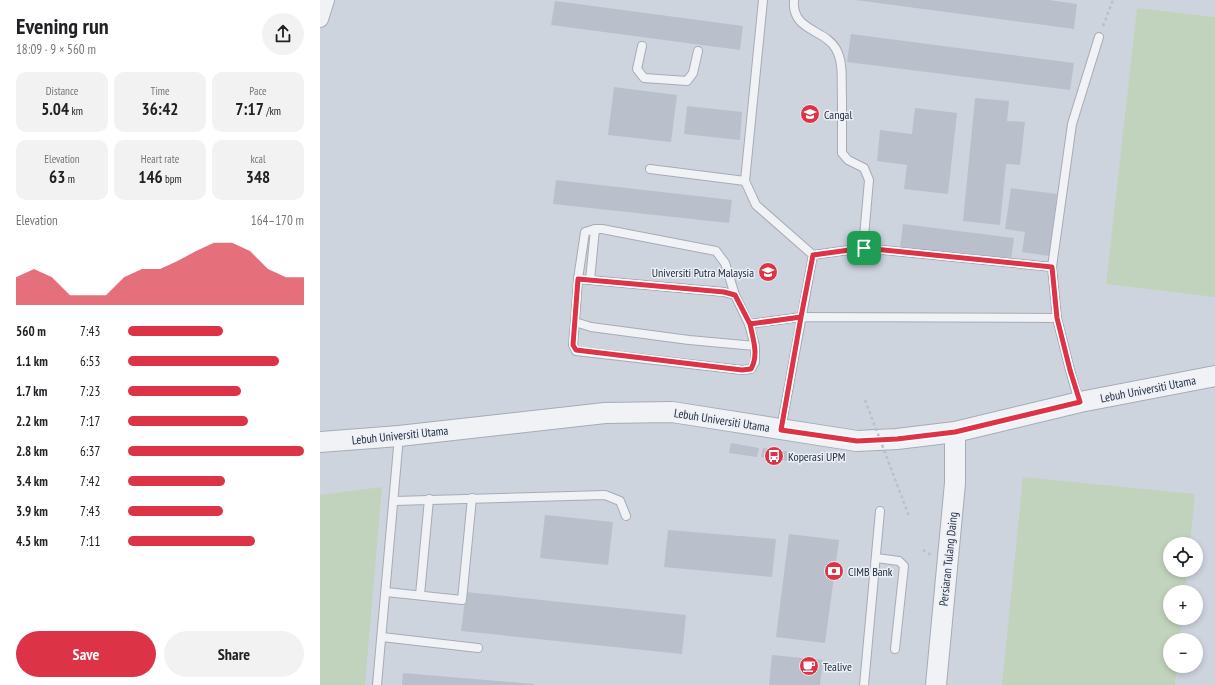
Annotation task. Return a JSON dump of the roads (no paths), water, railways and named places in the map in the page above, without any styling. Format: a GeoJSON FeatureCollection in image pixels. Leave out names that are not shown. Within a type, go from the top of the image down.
{"type":"FeatureCollection","features":[{"type":"Feature","properties":{"kind":"street"},"geometry":{"type":"LineString","coordinates":[[320,19],[326,0]]}},
{"type":"Feature","properties":{"kind":"street","name":"Lebuh Universiti Utama"},"geometry":{"type":"LineString","coordinates":[[320,442],[399,436],[605,413],[672,412],[857,441],[897,439],[955,432],[1080,402],[1215,376]]}},
{"type":"Feature","properties":{"kind":"street","name":"Persiaran Tulang Daing"},"geometry":{"type":"LineString","coordinates":[[936,685],[955,483],[955,432]]}},
{"type":"Feature","properties":{"kind":"lane"},"geometry":{"type":"LineString","coordinates":[[763,0],[746,180],[756,205],[813,255],[864,248],[1052,267]]}},
{"type":"Feature","properties":{"kind":"lane"},"geometry":{"type":"LineString","coordinates":[[794,0],[794,7],[802,24],[830,41],[836,48],[841,63],[842,153],[848,160],[864,168],[869,180],[864,248]]}},
{"type":"Feature","properties":{"kind":"lane"},"geometry":{"type":"LineString","coordinates":[[1080,402],[1057,318],[1052,267],[1072,124],[1099,37]]}},
{"type":"Feature","properties":{"kind":"lane"},"geometry":{"type":"LineString","coordinates":[[642,46],[637,69],[644,78],[687,81],[694,73],[698,51]]}},
{"type":"Feature","properties":{"kind":"lane"},"geometry":{"type":"LineString","coordinates":[[650,169],[746,180]]}},
{"type":"Feature","properties":{"kind":"lane"},"geometry":{"type":"LineString","coordinates":[[590,280],[595,229]]}},
{"type":"Feature","properties":{"kind":"lane"},"geometry":{"type":"LineString","coordinates":[[595,229],[716,251],[725,263],[735,295],[750,324],[755,346],[755,362],[751,369],[742,370],[576,350],[573,345],[578,279],[585,232],[595,229]]}},
{"type":"Feature","properties":{"kind":"lane"},"geometry":{"type":"LineString","coordinates":[[781,430],[813,255]]}},
{"type":"Feature","properties":{"kind":"lane"},"geometry":{"type":"LineString","coordinates":[[578,279],[724,292],[735,295]]}},
{"type":"Feature","properties":{"kind":"lane"},"geometry":{"type":"LineString","coordinates":[[750,324],[801,317],[1057,318]]}},
{"type":"Feature","properties":{"kind":"lane"},"geometry":{"type":"LineString","coordinates":[[575,322],[591,327],[689,340],[755,346]]}},
{"type":"Feature","properties":{"kind":"lane"},"geometry":{"type":"LineString","coordinates":[[378,685],[399,436]]}},
{"type":"Feature","properties":{"kind":"lane"},"geometry":{"type":"LineString","coordinates":[[394,501],[605,495],[620,501],[626,516]]}},
{"type":"Feature","properties":{"kind":"lane"},"geometry":{"type":"LineString","coordinates":[[386,592],[462,600],[472,498]]}},
{"type":"Feature","properties":{"kind":"lane"},"geometry":{"type":"LineString","coordinates":[[420,595],[429,500]]}},
{"type":"Feature","properties":{"kind":"lane"},"geometry":{"type":"LineString","coordinates":[[864,685],[880,511]]}},
{"type":"Feature","properties":{"kind":"lane"},"geometry":{"type":"LineString","coordinates":[[876,558],[899,561],[904,566],[896,649]]}},
{"type":"Feature","properties":{"kind":"lane"},"geometry":{"type":"LineString","coordinates":[[382,637],[478,648]]}},
{"type":"Feature","properties":{"kind":"place","name":"Cangal"},"geometry":{"type":"Point","coordinates":[810,114]}},
{"type":"Feature","properties":{"kind":"place","name":"Universiti Putra Malaysia"},"geometry":{"type":"Point","coordinates":[768,272]}},
{"type":"Feature","properties":{"kind":"place","name":"Koperasi UPM"},"geometry":{"type":"Point","coordinates":[774,456]}},
{"type":"Feature","properties":{"kind":"place","name":"CIMB Bank"},"geometry":{"type":"Point","coordinates":[834,571]}},
{"type":"Feature","properties":{"kind":"place","name":"Tealive"},"geometry":{"type":"Point","coordinates":[809,666]}}]}
